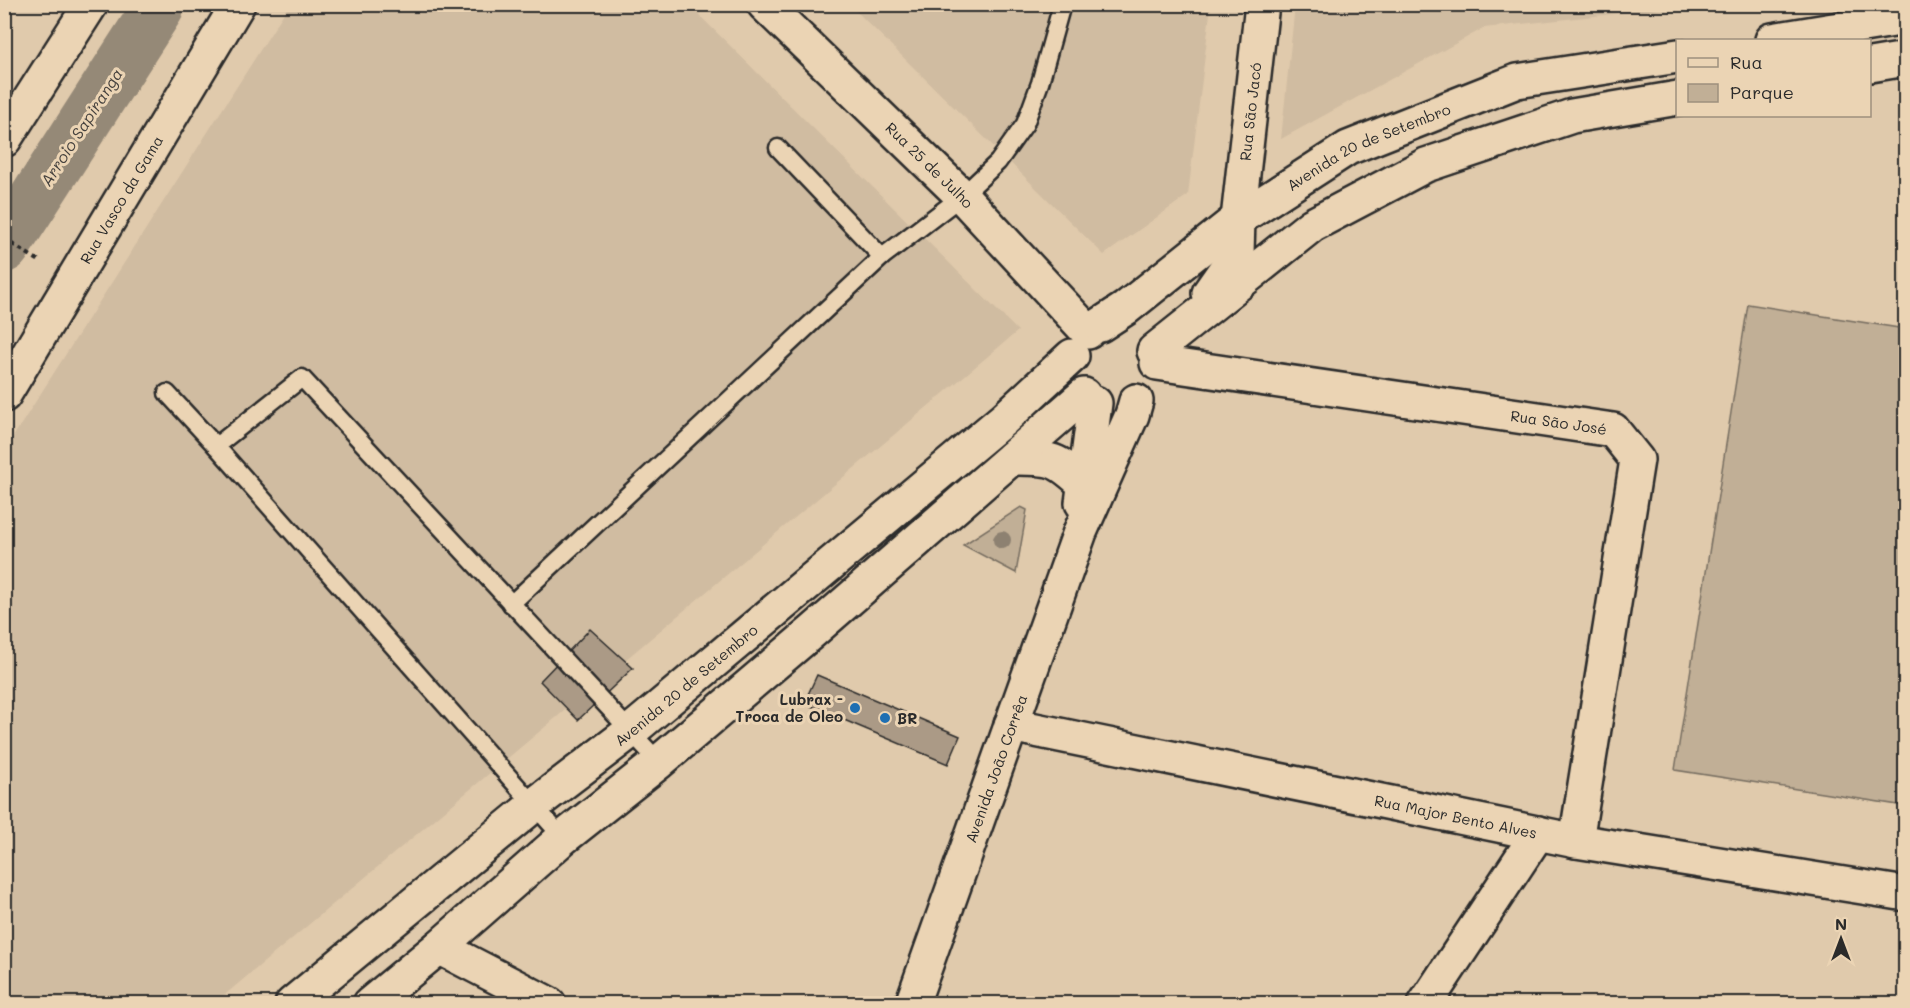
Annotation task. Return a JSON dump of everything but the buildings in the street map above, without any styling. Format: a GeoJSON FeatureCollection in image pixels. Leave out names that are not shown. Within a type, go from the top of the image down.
{"type":"FeatureCollection","features":[{"type":"Feature","properties":{"kind":"main road"},"geometry":{"type":"LineString","coordinates":[[4,140],[91,4]]}},
{"type":"Feature","properties":{"kind":"main road","name":"Rua 25 de Julho"},"geometry":{"type":"LineString","coordinates":[[764,4],[962,196],[1087,337]]}},
{"type":"Feature","properties":{"kind":"main road","name":"Rua São Jacó"},"geometry":{"type":"LineString","coordinates":[[1185,325],[1226,272],[1237,253],[1238,219],[1262,4]]}},
{"type":"Feature","properties":{"kind":"main road","name":"Rua Vasco da Gama"},"geometry":{"type":"LineString","coordinates":[[4,395],[234,6]]}},
{"type":"Feature","properties":{"kind":"main road"},"geometry":{"type":"LineString","coordinates":[[1778,39],[1905,18]]}},
{"type":"Feature","properties":{"kind":"main road","name":"Avenida 20 de Setembro"},"geometry":{"type":"LineString","coordinates":[[292,1004],[534,804],[630,731],[1004,419],[1087,337],[1238,219],[1348,148],[1517,81],[1676,56]]}},
{"type":"Feature","properties":{"kind":"main road"},"geometry":{"type":"LineString","coordinates":[[1871,65],[1905,59]]}},
{"type":"Feature","properties":{"kind":"main road"},"geometry":{"type":"LineString","coordinates":[[1156,357],[1185,325],[1312,225],[1426,165],[1572,116],[1676,98]]}},
{"type":"Feature","properties":{"kind":"main road"},"geometry":{"type":"LineString","coordinates":[[1113,322],[1132,327],[1148,339],[1156,357],[1155,377],[1149,390],[1136,401],[1123,406],[1109,407],[1090,399],[1075,383],[1071,370],[1087,337],[1113,322]]}},
{"type":"Feature","properties":{"kind":"main road","name":"Rua São José"},"geometry":{"type":"LineString","coordinates":[[1156,357],[1613,430],[1637,460],[1576,841]]}},
{"type":"Feature","properties":{"kind":"main road"},"geometry":{"type":"LineString","coordinates":[[370,1004],[563,838],[659,762],[1012,458],[1090,399]]}},
{"type":"Feature","properties":{"kind":"main road","name":"Avenida João Corrêa"},"geometry":{"type":"LineString","coordinates":[[1080,532],[1090,399]]}},
{"type":"Feature","properties":{"kind":"main road","name":"Avenida João Corrêa"},"geometry":{"type":"LineString","coordinates":[[912,1004],[1080,532],[1132,415],[1136,401]]}},
{"type":"Feature","properties":{"kind":"main road"},"geometry":{"type":"LineString","coordinates":[[1012,458],[1043,458],[1061,464],[1084,484]]}},
{"type":"Feature","properties":{"kind":"main road","name":"Rua Major Bento Alves"},"geometry":{"type":"LineString","coordinates":[[1011,725],[1576,841],[1905,894]]}},
{"type":"Feature","properties":{"kind":"main road"},"geometry":{"type":"LineString","coordinates":[[1425,1004],[1538,833]]}},
{"type":"Feature","properties":{"kind":"main road"},"geometry":{"type":"LineString","coordinates":[[439,947],[549,1004]]}},
{"type":"Feature","properties":{"kind":"lane"},"geometry":{"type":"LineString","coordinates":[[512,604],[882,257],[962,196],[998,162],[1025,124],[1040,83],[1061,8],[1060,4]]}},
{"type":"Feature","properties":{"kind":"lane"},"geometry":{"type":"LineString","coordinates":[[778,148],[882,257]]}},
{"type":"Feature","properties":{"kind":"lane"},"geometry":{"type":"LineString","coordinates":[[216,446],[302,378],[659,762]]}},
{"type":"Feature","properties":{"kind":"lane"},"geometry":{"type":"LineString","coordinates":[[166,393],[216,446],[563,838]]}},
{"type":"Feature","properties":{"kind":"path"},"geometry":{"type":"LineString","coordinates":[[4,238],[41,262]]}},
{"type":"Feature","properties":{"kind":"shaded area"},"geometry":{"type":"Polygon","coordinates":[[[1295,4],[1695,5],[1484,28],[1281,139],[1295,4]]]}},
{"type":"Feature","properties":{"kind":"shaded area"},"geometry":{"type":"Polygon","coordinates":[[[289,5],[689,5],[1018,331],[215,1003],[5,1003],[4,451],[289,5]]]}},
{"type":"Feature","properties":{"kind":"shaded area"},"geometry":{"type":"Polygon","coordinates":[[[850,5],[1211,5],[1188,195],[1104,255],[850,5]]]}},
{"type":"Feature","properties":{"kind":"green space"},"geometry":{"type":"Polygon","coordinates":[[[1748,304],[1905,329],[1905,806],[1675,770],[1748,304]]]}},
{"type":"Feature","properties":{"kind":"green space"},"geometry":{"type":"Polygon","coordinates":[[[1021,507],[1027,510],[1016,573],[963,545],[1021,507]]]}},
{"type":"Feature","properties":{"kind":"waterway","name":"Arroio Sapiranga"},"geometry":{"type":"LineString","coordinates":[[4,247],[158,8]]}},
{"type":"Feature","properties":{"kind":"place","name":"Lubrax - Troca de Oleo"},"geometry":{"type":"Point","coordinates":[855,708]}},
{"type":"Feature","properties":{"kind":"place","name":"BR"},"geometry":{"type":"Point","coordinates":[885,718]}}]}
